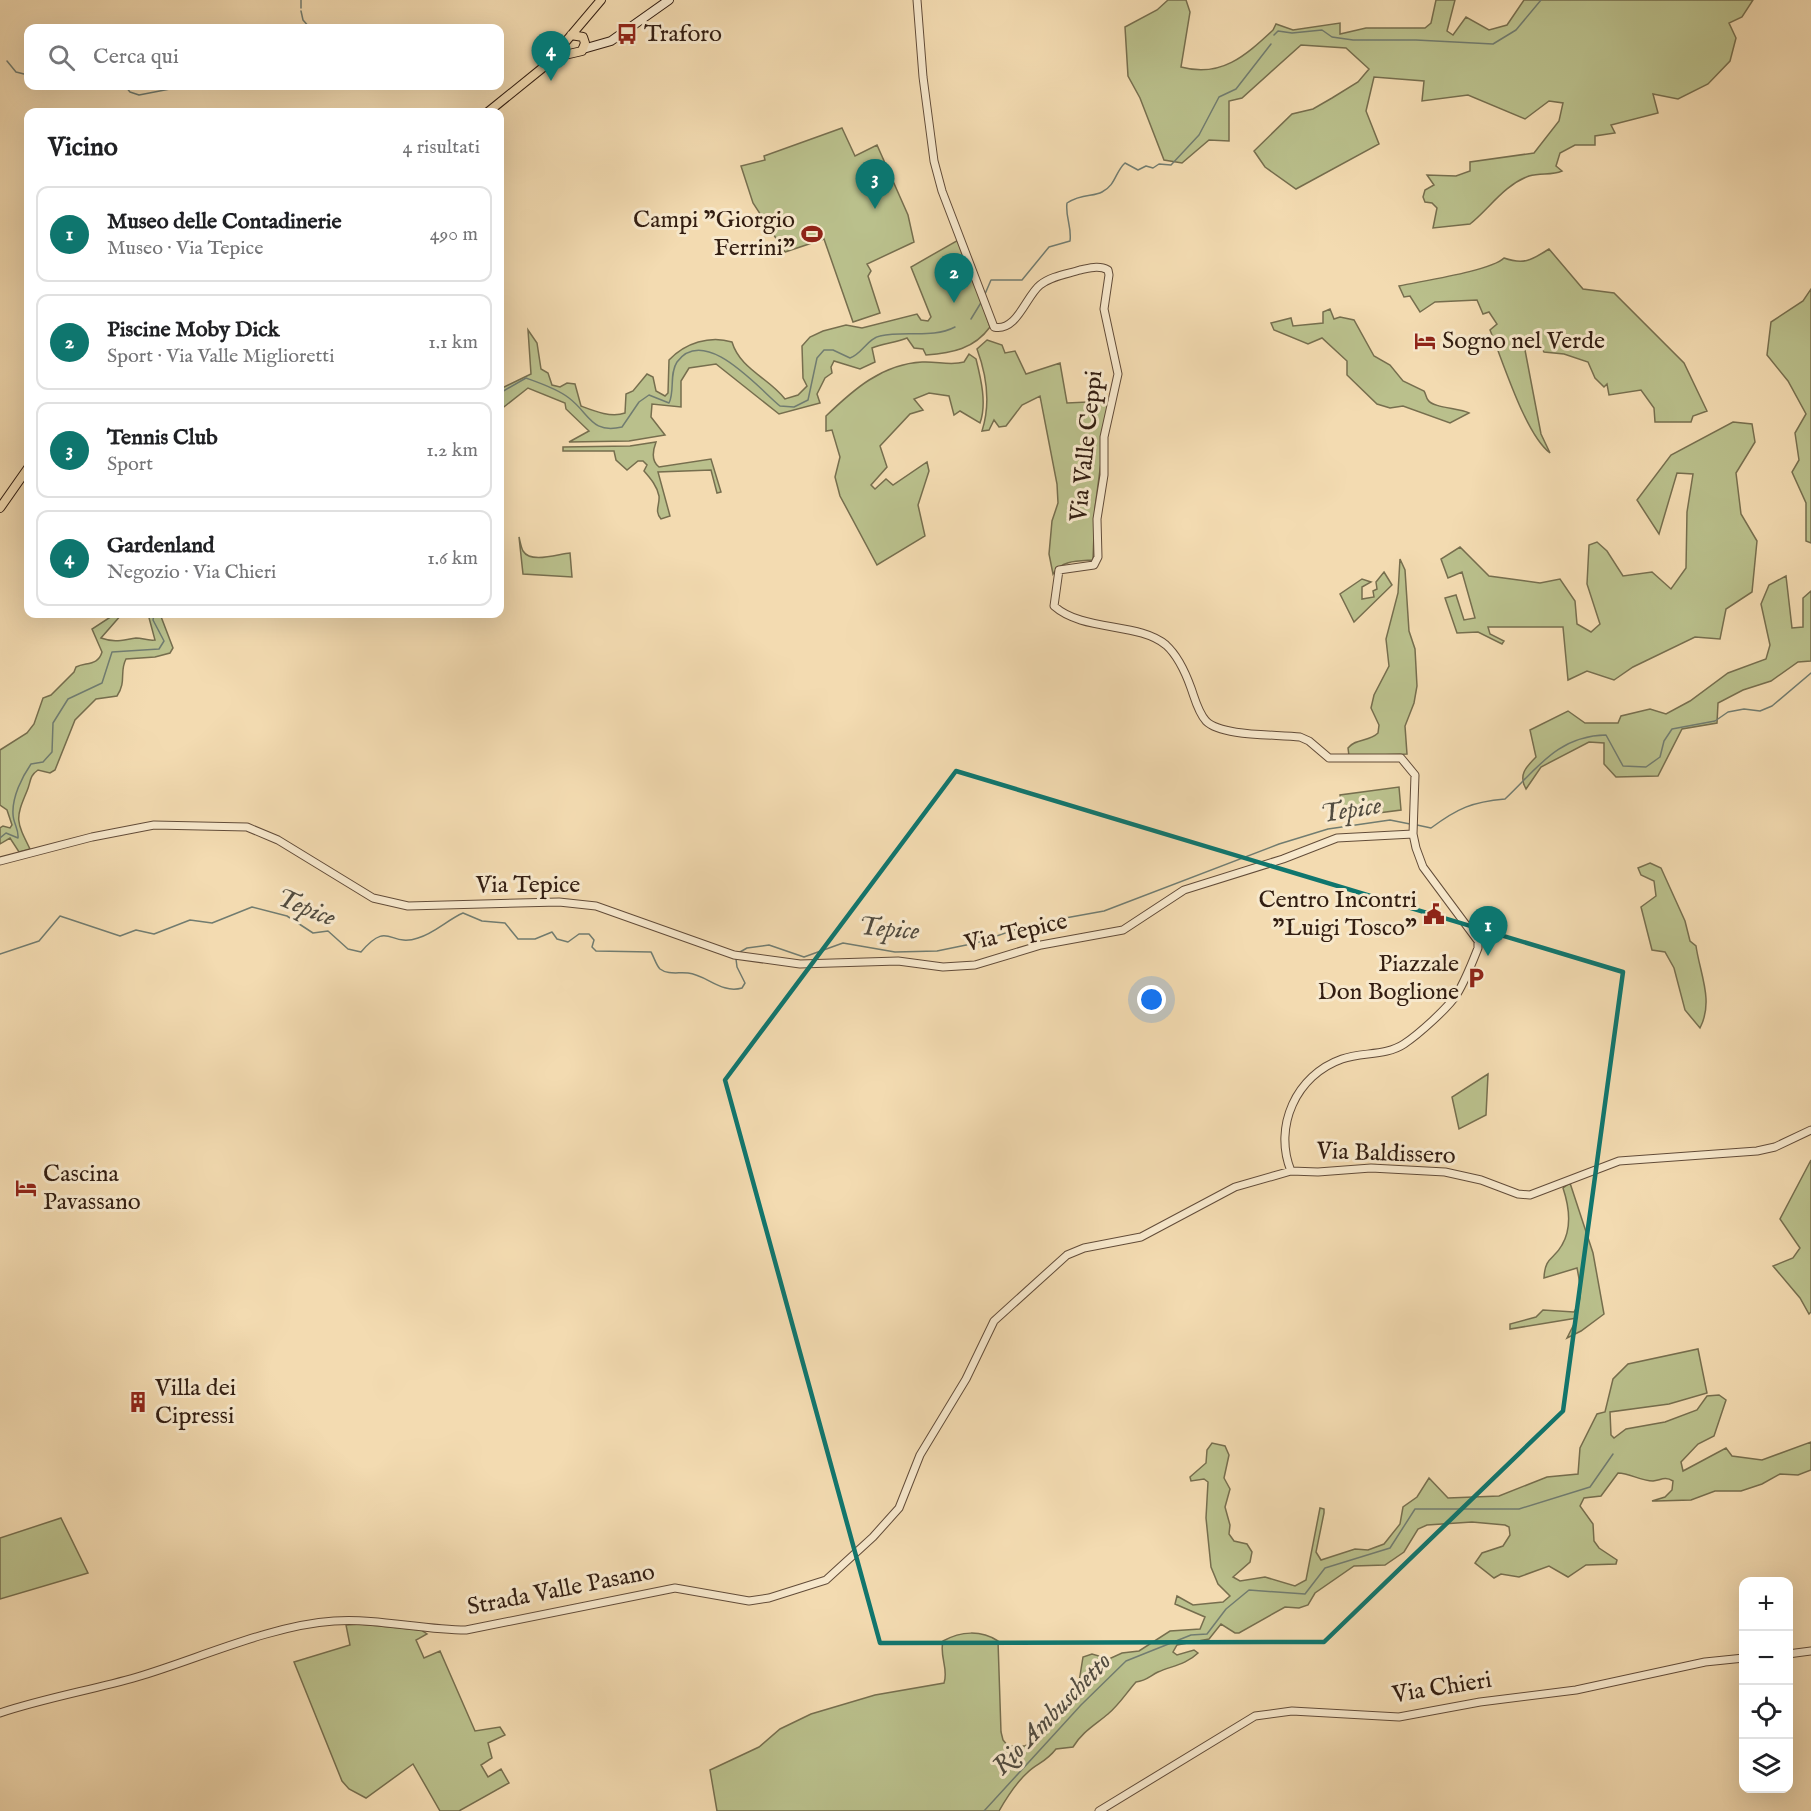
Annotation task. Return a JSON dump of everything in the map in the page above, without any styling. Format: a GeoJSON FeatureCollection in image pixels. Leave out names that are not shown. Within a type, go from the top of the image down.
{"type":"FeatureCollection","features":[{"type":"Feature","properties":{"kind":"main road"},"geometry":{"type":"LineString","coordinates":[[524,83],[601,0]]}},
{"type":"Feature","properties":{"kind":"main road"},"geometry":{"type":"LineString","coordinates":[[493,108],[556,57],[604,45],[669,0]]}},
{"type":"Feature","properties":{"kind":"main road"},"geometry":{"type":"LineString","coordinates":[[583,49],[584,26],[592,11]]}},
{"type":"Feature","properties":{"kind":"main road"},"geometry":{"type":"LineString","coordinates":[[568,38],[578,34],[584,39],[602,42],[620,33]]}},
{"type":"Feature","properties":{"kind":"main road"},"geometry":{"type":"LineString","coordinates":[[568,38],[570,52]]}},
{"type":"Feature","properties":{"kind":"main road"},"geometry":{"type":"LineString","coordinates":[[0,508],[24,474]]}},
{"type":"Feature","properties":{"kind":"street","name":"Via Valle Ceppi"},"geometry":{"type":"LineString","coordinates":[[917,0],[923,77],[934,161],[942,191],[994,327],[998,328],[1019,315],[1030,296],[1047,281],[1090,267],[1102,267],[1108,270],[1104,309],[1118,374],[1104,437],[1104,475],[1097,519],[1098,556],[1094,565],[1059,570],[1054,606],[1088,623],[1126,630],[1165,644],[1181,667],[1202,716],[1214,726],[1229,731],[1300,737],[1309,741],[1329,758],[1401,758],[1415,775],[1414,832]]}},
{"type":"Feature","properties":{"kind":"street","name":"Via Tepice"},"geometry":{"type":"LineString","coordinates":[[0,861],[92,837],[154,825],[247,827],[278,840],[373,898],[408,906],[559,902],[596,906],[734,955],[800,964],[898,961],[943,967],[975,965],[1041,945],[1123,930],[1184,890],[1283,859],[1327,841],[1345,836],[1414,832]]}},
{"type":"Feature","properties":{"kind":"street"},"geometry":{"type":"LineString","coordinates":[[1291,1171],[1286,1158],[1284,1135],[1289,1108],[1298,1094],[1313,1078],[1340,1060],[1386,1051],[1403,1045],[1456,996],[1478,948],[1478,940],[1423,867],[1414,832]]}},
{"type":"Feature","properties":{"kind":"street","name":"Via Baldissero"},"geometry":{"type":"LineString","coordinates":[[994,1321],[1067,1255],[1084,1248],[1141,1238],[1234,1187],[1291,1171],[1318,1172],[1371,1168],[1445,1172],[1473,1178],[1510,1192],[1530,1195],[1604,1164],[1758,1151],[1775,1147],[1811,1130]]}},
{"type":"Feature","properties":{"kind":"street","name":"Strada Valle Pasano"},"geometry":{"type":"LineString","coordinates":[[0,1713],[138,1676],[225,1647],[315,1623],[351,1621],[440,1630],[466,1630],[675,1588],[749,1601],[822,1582],[873,1537],[899,1508],[920,1455],[966,1379],[994,1321]]}},
{"type":"Feature","properties":{"kind":"street"},"geometry":{"type":"LineString","coordinates":[[1793,1653],[1811,1651]]}},
{"type":"Feature","properties":{"kind":"street","name":"Via Chieri"},"geometry":{"type":"LineString","coordinates":[[1099,1811],[1255,1716],[1292,1711],[1399,1717],[1480,1702],[1576,1690],[1705,1662],[1739,1658]]}},
{"type":"Feature","properties":{"kind":"highlighted area"},"geometry":{"type":"Polygon","coordinates":[[[956,771],[1623,972],[1563,1411],[1324,1642],[880,1643],[725,1080],[956,771]]]}},
{"type":"Feature","properties":{"kind":"green space"},"geometry":{"type":"Polygon","coordinates":[[[1168,0],[1186,0],[1190,12],[1181,67],[1208,70],[1242,56],[1263,40],[1276,24],[1293,30],[1340,23],[1340,34],[1366,28],[1425,28],[1431,23],[1436,0],[1455,0],[1447,31],[1453,35],[1466,17],[1489,30],[1507,25],[1524,0],[1753,0],[1742,17],[1729,23],[1736,38],[1730,61],[1708,84],[1678,99],[1653,94],[1658,113],[1611,125],[1615,133],[1595,136],[1595,145],[1575,145],[1560,153],[1556,166],[1562,171],[1533,175],[1520,180],[1504,191],[1470,224],[1433,228],[1437,208],[1432,203],[1425,202],[1423,197],[1425,190],[1434,185],[1427,175],[1456,176],[1470,171],[1470,162],[1534,153],[1559,121],[1563,103],[1549,101],[1525,119],[1468,95],[1422,101],[1424,81],[1374,77],[1366,111],[1379,144],[1296,189],[1265,167],[1254,151],[1292,114],[1313,109],[1332,98],[1358,82],[1369,69],[1346,48],[1301,45],[1242,98],[1229,101],[1229,141],[1209,140],[1182,163],[1164,160],[1140,98],[1128,76],[1125,27],[1157,10],[1168,0]]]}},
{"type":"Feature","properties":{"kind":"green space"},"geometry":{"type":"Polygon","coordinates":[[[842,128],[855,156],[877,145],[908,215],[914,242],[867,264],[871,271],[868,276],[880,313],[853,322],[824,239],[785,252],[753,203],[741,166],[765,160],[764,156],[842,128]]]}},
{"type":"Feature","properties":{"kind":"green space"},"geometry":{"type":"Polygon","coordinates":[[[960,239],[990,327],[970,345],[953,351],[926,355],[923,349],[914,348],[907,338],[872,348],[875,362],[860,369],[834,361],[831,367],[832,373],[825,378],[817,394],[820,403],[779,414],[716,364],[689,368],[681,381],[681,407],[652,404],[651,417],[665,435],[629,441],[569,442],[589,431],[566,409],[565,403],[528,388],[504,407],[504,387],[531,374],[528,330],[537,343],[541,369],[548,373],[552,385],[560,387],[567,383],[575,384],[581,406],[603,413],[614,415],[625,413],[626,394],[633,391],[647,374],[653,377],[656,391],[665,396],[668,393],[669,360],[690,345],[715,339],[732,342],[741,359],[785,399],[798,395],[807,386],[803,378],[802,346],[810,337],[846,325],[862,328],[917,314],[921,320],[928,321],[931,317],[911,267],[960,239]]]}},
{"type":"Feature","properties":{"kind":"green space"},"geometry":{"type":"Polygon","coordinates":[[[1549,249],[1583,289],[1614,293],[1684,363],[1707,411],[1693,416],[1691,422],[1655,422],[1654,408],[1641,390],[1609,395],[1607,384],[1604,387],[1595,378],[1588,362],[1564,354],[1544,352],[1539,343],[1528,344],[1525,350],[1541,434],[1550,453],[1541,444],[1523,414],[1490,330],[1497,324],[1489,312],[1483,314],[1477,300],[1435,302],[1420,312],[1410,296],[1404,297],[1399,286],[1471,271],[1497,263],[1504,258],[1517,261],[1528,260],[1549,249]]]}},
{"type":"Feature","properties":{"kind":"green space"},"geometry":{"type":"Polygon","coordinates":[[[1811,289],[1811,543],[1806,541],[1806,503],[1792,472],[1799,460],[1795,433],[1806,414],[1788,381],[1767,355],[1771,322],[1803,301],[1811,289]]]}},
{"type":"Feature","properties":{"kind":"green space"},"geometry":{"type":"Polygon","coordinates":[[[1330,309],[1334,319],[1340,317],[1354,320],[1374,356],[1390,365],[1403,381],[1424,391],[1431,403],[1469,413],[1450,423],[1403,406],[1390,408],[1377,404],[1347,375],[1347,361],[1322,338],[1308,344],[1274,330],[1271,323],[1291,318],[1293,326],[1323,323],[1323,312],[1330,309]]]}},
{"type":"Feature","properties":{"kind":"green space"},"geometry":{"type":"Polygon","coordinates":[[[987,340],[1002,345],[1005,353],[1015,351],[1026,374],[1060,363],[1067,403],[1109,401],[1095,508],[1093,560],[1066,564],[1053,574],[1049,554],[1052,521],[1058,503],[1057,484],[1040,396],[1022,405],[1006,426],[999,427],[994,420],[989,430],[982,431],[987,390],[977,349],[987,340]]]}},
{"type":"Feature","properties":{"kind":"green space"},"geometry":{"type":"Polygon","coordinates":[[[969,354],[976,359],[981,383],[983,408],[980,423],[960,411],[954,415],[949,396],[929,393],[914,399],[923,410],[910,414],[880,446],[887,467],[871,485],[875,489],[886,479],[893,485],[927,462],[929,471],[918,505],[925,536],[877,565],[840,496],[835,477],[840,457],[832,430],[826,431],[826,416],[858,388],[881,373],[907,364],[922,362],[954,364],[964,362],[969,354]]]}},
{"type":"Feature","properties":{"kind":"green space"},"geometry":{"type":"Polygon","coordinates":[[[1733,422],[1752,424],[1755,442],[1736,473],[1741,514],[1757,541],[1752,592],[1726,609],[1720,639],[1695,637],[1633,667],[1614,680],[1587,671],[1568,680],[1563,627],[1488,627],[1490,634],[1504,641],[1502,644],[1478,632],[1457,633],[1445,598],[1456,595],[1464,620],[1475,618],[1462,572],[1448,578],[1441,559],[1460,547],[1489,576],[1540,583],[1560,579],[1575,601],[1577,624],[1591,632],[1600,624],[1587,584],[1589,545],[1597,542],[1607,551],[1623,576],[1652,572],[1671,589],[1686,568],[1687,512],[1693,474],[1677,473],[1659,534],[1637,500],[1671,455],[1733,422]]]}},
{"type":"Feature","properties":{"kind":"green space"},"geometry":{"type":"Polygon","coordinates":[[[656,442],[654,459],[659,467],[711,459],[721,492],[717,493],[711,470],[658,472],[670,516],[661,519],[658,511],[658,492],[644,471],[647,465],[643,461],[638,461],[627,470],[616,460],[614,451],[563,451],[563,447],[630,446],[656,442]]]}},
{"type":"Feature","properties":{"kind":"green space"},"geometry":{"type":"Polygon","coordinates":[[[519,537],[523,551],[532,557],[570,553],[572,577],[523,574],[519,537]]]}},
{"type":"Feature","properties":{"kind":"green space"},"geometry":{"type":"Polygon","coordinates":[[[1400,559],[1405,570],[1409,631],[1415,649],[1417,686],[1414,703],[1405,726],[1407,754],[1349,756],[1348,748],[1351,745],[1378,733],[1379,725],[1371,708],[1374,695],[1389,666],[1386,639],[1398,593],[1400,559]]]}},
{"type":"Feature","properties":{"kind":"green space"},"geometry":{"type":"Polygon","coordinates":[[[1384,572],[1392,585],[1354,622],[1340,594],[1362,579],[1371,582],[1362,587],[1362,599],[1374,597],[1373,591],[1377,589],[1376,582],[1384,572]]]}},
{"type":"Feature","properties":{"kind":"green space"},"geometry":{"type":"Polygon","coordinates":[[[1786,576],[1792,628],[1803,627],[1803,598],[1811,591],[1811,661],[1798,662],[1771,681],[1743,690],[1718,703],[1717,723],[1682,729],[1658,776],[1616,777],[1604,764],[1604,743],[1589,742],[1541,767],[1526,789],[1523,775],[1536,757],[1530,730],[1568,711],[1585,723],[1618,723],[1621,716],[1650,709],[1666,714],[1690,701],[1728,673],[1766,659],[1770,645],[1761,604],[1769,585],[1786,576]]]}},
{"type":"Feature","properties":{"kind":"green space"},"geometry":{"type":"Polygon","coordinates":[[[109,618],[118,618],[101,638],[115,641],[136,638],[155,640],[149,618],[162,618],[173,648],[170,653],[155,657],[126,659],[122,686],[117,696],[96,699],[75,720],[55,770],[50,773],[38,770],[35,772],[19,814],[20,826],[30,849],[19,852],[10,838],[0,844],[0,828],[3,826],[10,828],[12,825],[7,810],[0,805],[0,750],[27,733],[34,724],[43,698],[51,695],[74,672],[76,667],[98,660],[102,652],[92,629],[109,618]]]}},
{"type":"Feature","properties":{"kind":"green space"},"geometry":{"type":"Polygon","coordinates":[[[1399,787],[1401,810],[1363,815],[1362,811],[1342,814],[1340,795],[1399,787]]]}},
{"type":"Feature","properties":{"kind":"green space"},"geometry":{"type":"Polygon","coordinates":[[[1650,863],[1661,868],[1685,921],[1690,941],[1696,946],[1706,998],[1704,1018],[1700,1028],[1685,1010],[1674,968],[1665,952],[1652,950],[1641,907],[1656,896],[1654,881],[1641,875],[1638,868],[1650,863]]]}},
{"type":"Feature","properties":{"kind":"green space"},"geometry":{"type":"Polygon","coordinates":[[[1488,1074],[1486,1115],[1459,1129],[1452,1097],[1488,1074]]]}},
{"type":"Feature","properties":{"kind":"green space"},"geometry":{"type":"Polygon","coordinates":[[[1811,1160],[1811,1312],[1809,1314],[1800,1298],[1773,1266],[1793,1258],[1800,1248],[1780,1219],[1811,1160]]]}},
{"type":"Feature","properties":{"kind":"green space"},"geometry":{"type":"Polygon","coordinates":[[[1570,1183],[1593,1253],[1604,1314],[1567,1338],[1577,1318],[1510,1329],[1510,1324],[1536,1317],[1543,1310],[1574,1312],[1577,1307],[1580,1291],[1577,1268],[1544,1278],[1546,1266],[1562,1245],[1567,1231],[1568,1209],[1563,1188],[1570,1183]]]}},
{"type":"Feature","properties":{"kind":"green space"},"geometry":{"type":"Polygon","coordinates":[[[1698,1349],[1707,1393],[1669,1404],[1610,1412],[1611,1435],[1614,1438],[1626,1429],[1665,1422],[1697,1410],[1707,1396],[1719,1395],[1726,1400],[1714,1436],[1698,1444],[1681,1462],[1683,1471],[1726,1448],[1732,1456],[1762,1460],[1811,1442],[1811,1470],[1798,1475],[1780,1474],[1762,1484],[1741,1491],[1715,1491],[1691,1500],[1656,1501],[1652,1501],[1665,1497],[1672,1490],[1673,1481],[1665,1479],[1648,1481],[1618,1473],[1601,1496],[1584,1498],[1580,1506],[1593,1524],[1594,1541],[1599,1548],[1617,1560],[1616,1564],[1586,1565],[1568,1577],[1549,1566],[1519,1577],[1501,1574],[1494,1578],[1475,1563],[1482,1553],[1503,1546],[1510,1535],[1509,1527],[1505,1525],[1472,1522],[1427,1525],[1418,1529],[1404,1552],[1385,1565],[1354,1566],[1315,1593],[1308,1605],[1299,1608],[1285,1607],[1239,1633],[1221,1624],[1209,1639],[1177,1645],[1173,1652],[1177,1655],[1194,1650],[1198,1653],[1184,1662],[1136,1682],[1116,1707],[1085,1733],[1073,1747],[1056,1749],[1027,1773],[1011,1791],[999,1811],[717,1811],[710,1770],[759,1747],[780,1729],[811,1714],[875,1695],[944,1683],[942,1647],[943,1641],[950,1638],[971,1633],[985,1635],[998,1641],[1003,1740],[1008,1746],[1025,1746],[1033,1741],[1057,1705],[1079,1682],[1083,1657],[1092,1654],[1109,1659],[1122,1653],[1139,1651],[1170,1631],[1200,1629],[1205,1617],[1175,1604],[1177,1596],[1193,1605],[1223,1602],[1230,1596],[1218,1584],[1211,1567],[1206,1518],[1208,1482],[1204,1479],[1191,1481],[1190,1477],[1206,1463],[1207,1450],[1212,1443],[1225,1446],[1229,1455],[1224,1478],[1230,1489],[1225,1507],[1230,1525],[1229,1534],[1234,1541],[1247,1544],[1252,1552],[1250,1562],[1233,1577],[1240,1581],[1265,1577],[1295,1586],[1306,1580],[1320,1508],[1324,1509],[1324,1513],[1316,1552],[1321,1560],[1355,1549],[1368,1550],[1384,1544],[1400,1524],[1403,1507],[1417,1497],[1429,1478],[1448,1498],[1499,1496],[1547,1477],[1578,1474],[1580,1448],[1597,1414],[1605,1412],[1613,1379],[1628,1364],[1698,1349]]]}},
{"type":"Feature","properties":{"kind":"green space"},"geometry":{"type":"Polygon","coordinates":[[[61,1518],[88,1573],[0,1599],[0,1538],[61,1518]]]}},
{"type":"Feature","properties":{"kind":"green space"},"geometry":{"type":"Polygon","coordinates":[[[360,1624],[421,1630],[427,1634],[416,1640],[424,1658],[440,1651],[475,1731],[500,1727],[505,1735],[488,1743],[492,1758],[481,1765],[488,1777],[501,1769],[509,1783],[459,1811],[440,1811],[413,1764],[366,1798],[349,1789],[342,1781],[294,1662],[350,1645],[346,1625],[360,1624]]]}},
{"type":"Feature","properties":{"kind":"waterway"},"geometry":{"type":"LineString","coordinates":[[301,0],[301,8]]}},
{"type":"Feature","properties":{"kind":"waterway"},"geometry":{"type":"LineString","coordinates":[[1274,35],[1278,31],[1292,33],[1322,30],[1332,37],[1353,40],[1493,44],[1516,30],[1541,0]]}},
{"type":"Feature","properties":{"kind":"waterway"},"geometry":{"type":"LineString","coordinates":[[301,11],[306,24]]}},
{"type":"Feature","properties":{"kind":"waterway"},"geometry":{"type":"LineString","coordinates":[[985,294],[991,280],[1022,280],[1049,247],[1070,241],[1067,203],[1107,189],[1125,163],[1138,170],[1146,166],[1153,168],[1159,164],[1171,165],[1199,135],[1219,97],[1236,89],[1271,44]]}},
{"type":"Feature","properties":{"kind":"waterway"},"geometry":{"type":"LineString","coordinates":[[7,61],[16,72],[24,74]]}},
{"type":"Feature","properties":{"kind":"waterway"},"geometry":{"type":"LineString","coordinates":[[128,90],[139,95],[165,90]]}},
{"type":"Feature","properties":{"kind":"waterway"},"geometry":{"type":"LineString","coordinates":[[971,319],[982,301]]}},
{"type":"Feature","properties":{"kind":"waterway"},"geometry":{"type":"LineString","coordinates":[[504,391],[526,378],[549,386],[565,395],[597,425],[604,428],[622,427],[639,402],[649,395],[669,403],[673,372],[677,362],[689,352],[702,350],[731,363],[780,406],[794,407],[808,400],[817,358],[824,350],[833,350],[850,358],[876,337],[890,334],[937,333],[955,327]]}},
{"type":"Feature","properties":{"kind":"waterway"},"geometry":{"type":"LineString","coordinates":[[0,838],[6,833],[18,838],[13,814],[18,788],[31,764],[43,762],[52,752],[53,723],[68,699],[102,683],[112,652],[159,649],[164,641],[153,618]]}},
{"type":"Feature","properties":{"kind":"waterway","name":"Tepice"},"geometry":{"type":"LineString","coordinates":[[1417,825],[1431,828],[1449,815],[1466,807],[1505,799],[1549,756],[1574,741],[1589,737],[1606,735],[1623,766],[1646,767],[1660,757],[1664,741],[1672,729],[1715,721],[1728,712],[1744,709],[1760,711],[1772,706],[1811,673]]}},
{"type":"Feature","properties":{"kind":"waterway","name":"Tepice"},"geometry":{"type":"LineString","coordinates":[[740,952],[747,948],[769,945],[804,957],[843,943],[895,952],[937,951],[976,943],[1032,924],[1104,911],[1279,844],[1328,829],[1390,820],[1410,824]]}},
{"type":"Feature","properties":{"kind":"waterway","name":"Tepice"},"geometry":{"type":"LineString","coordinates":[[0,954],[39,941],[60,916],[120,936],[136,930],[154,934],[190,920],[212,923],[252,907],[287,916],[313,933],[328,931],[348,949],[361,952],[378,937],[389,936],[401,940],[418,938],[463,913],[482,921],[505,923],[518,939],[535,939],[552,932],[557,939],[568,942],[579,934],[589,934],[594,940],[592,947],[596,951],[651,952],[663,971],[695,974],[727,988],[742,988],[745,983],[737,967],[736,959]]}},
{"type":"Feature","properties":{"kind":"waterway","name":"Rio Ambuschetto"},"geometry":{"type":"LineString","coordinates":[[984,1811],[1081,1705],[1126,1661],[1191,1635],[1207,1634],[1226,1609],[1249,1590],[1305,1594],[1325,1568],[1390,1548],[1415,1509],[1519,1509],[1590,1487],[1613,1454]]}},
{"type":"Feature","properties":{"kind":"place","name":"Traforo"},"geometry":{"type":"Point","coordinates":[627,34]}},
{"type":"Feature","properties":{"kind":"place","name":"Gardenland"},"geometry":{"type":"Point","coordinates":[551,81]}},
{"type":"Feature","properties":{"kind":"place","name":"Tennis Club"},"geometry":{"type":"Point","coordinates":[875,209]}},
{"type":"Feature","properties":{"kind":"place","name":"Campi \"Giorgio Ferrini\""},"geometry":{"type":"Point","coordinates":[812,234]}},
{"type":"Feature","properties":{"kind":"place","name":"Piscine Moby Dick"},"geometry":{"type":"Point","coordinates":[954,303]}},
{"type":"Feature","properties":{"kind":"place","name":"Sogno nel Verde"},"geometry":{"type":"Point","coordinates":[1425,341]}},
{"type":"Feature","properties":{"kind":"place","name":"Centro Incontri \"Luigi Tosco\""},"geometry":{"type":"Point","coordinates":[1434,914]}},
{"type":"Feature","properties":{"kind":"place","name":"Museo delle Contadinerie"},"geometry":{"type":"Point","coordinates":[1488,956]}},
{"type":"Feature","properties":{"kind":"place","name":"Piazzale Don Boglione"},"geometry":{"type":"Point","coordinates":[1476,978]}},
{"type":"Feature","properties":{"kind":"place","name":"Cascina Pavassano"},"geometry":{"type":"Point","coordinates":[26,1188]}},
{"type":"Feature","properties":{"kind":"place","name":"Villa dei Cipressi"},"geometry":{"type":"Point","coordinates":[138,1402]}}]}
